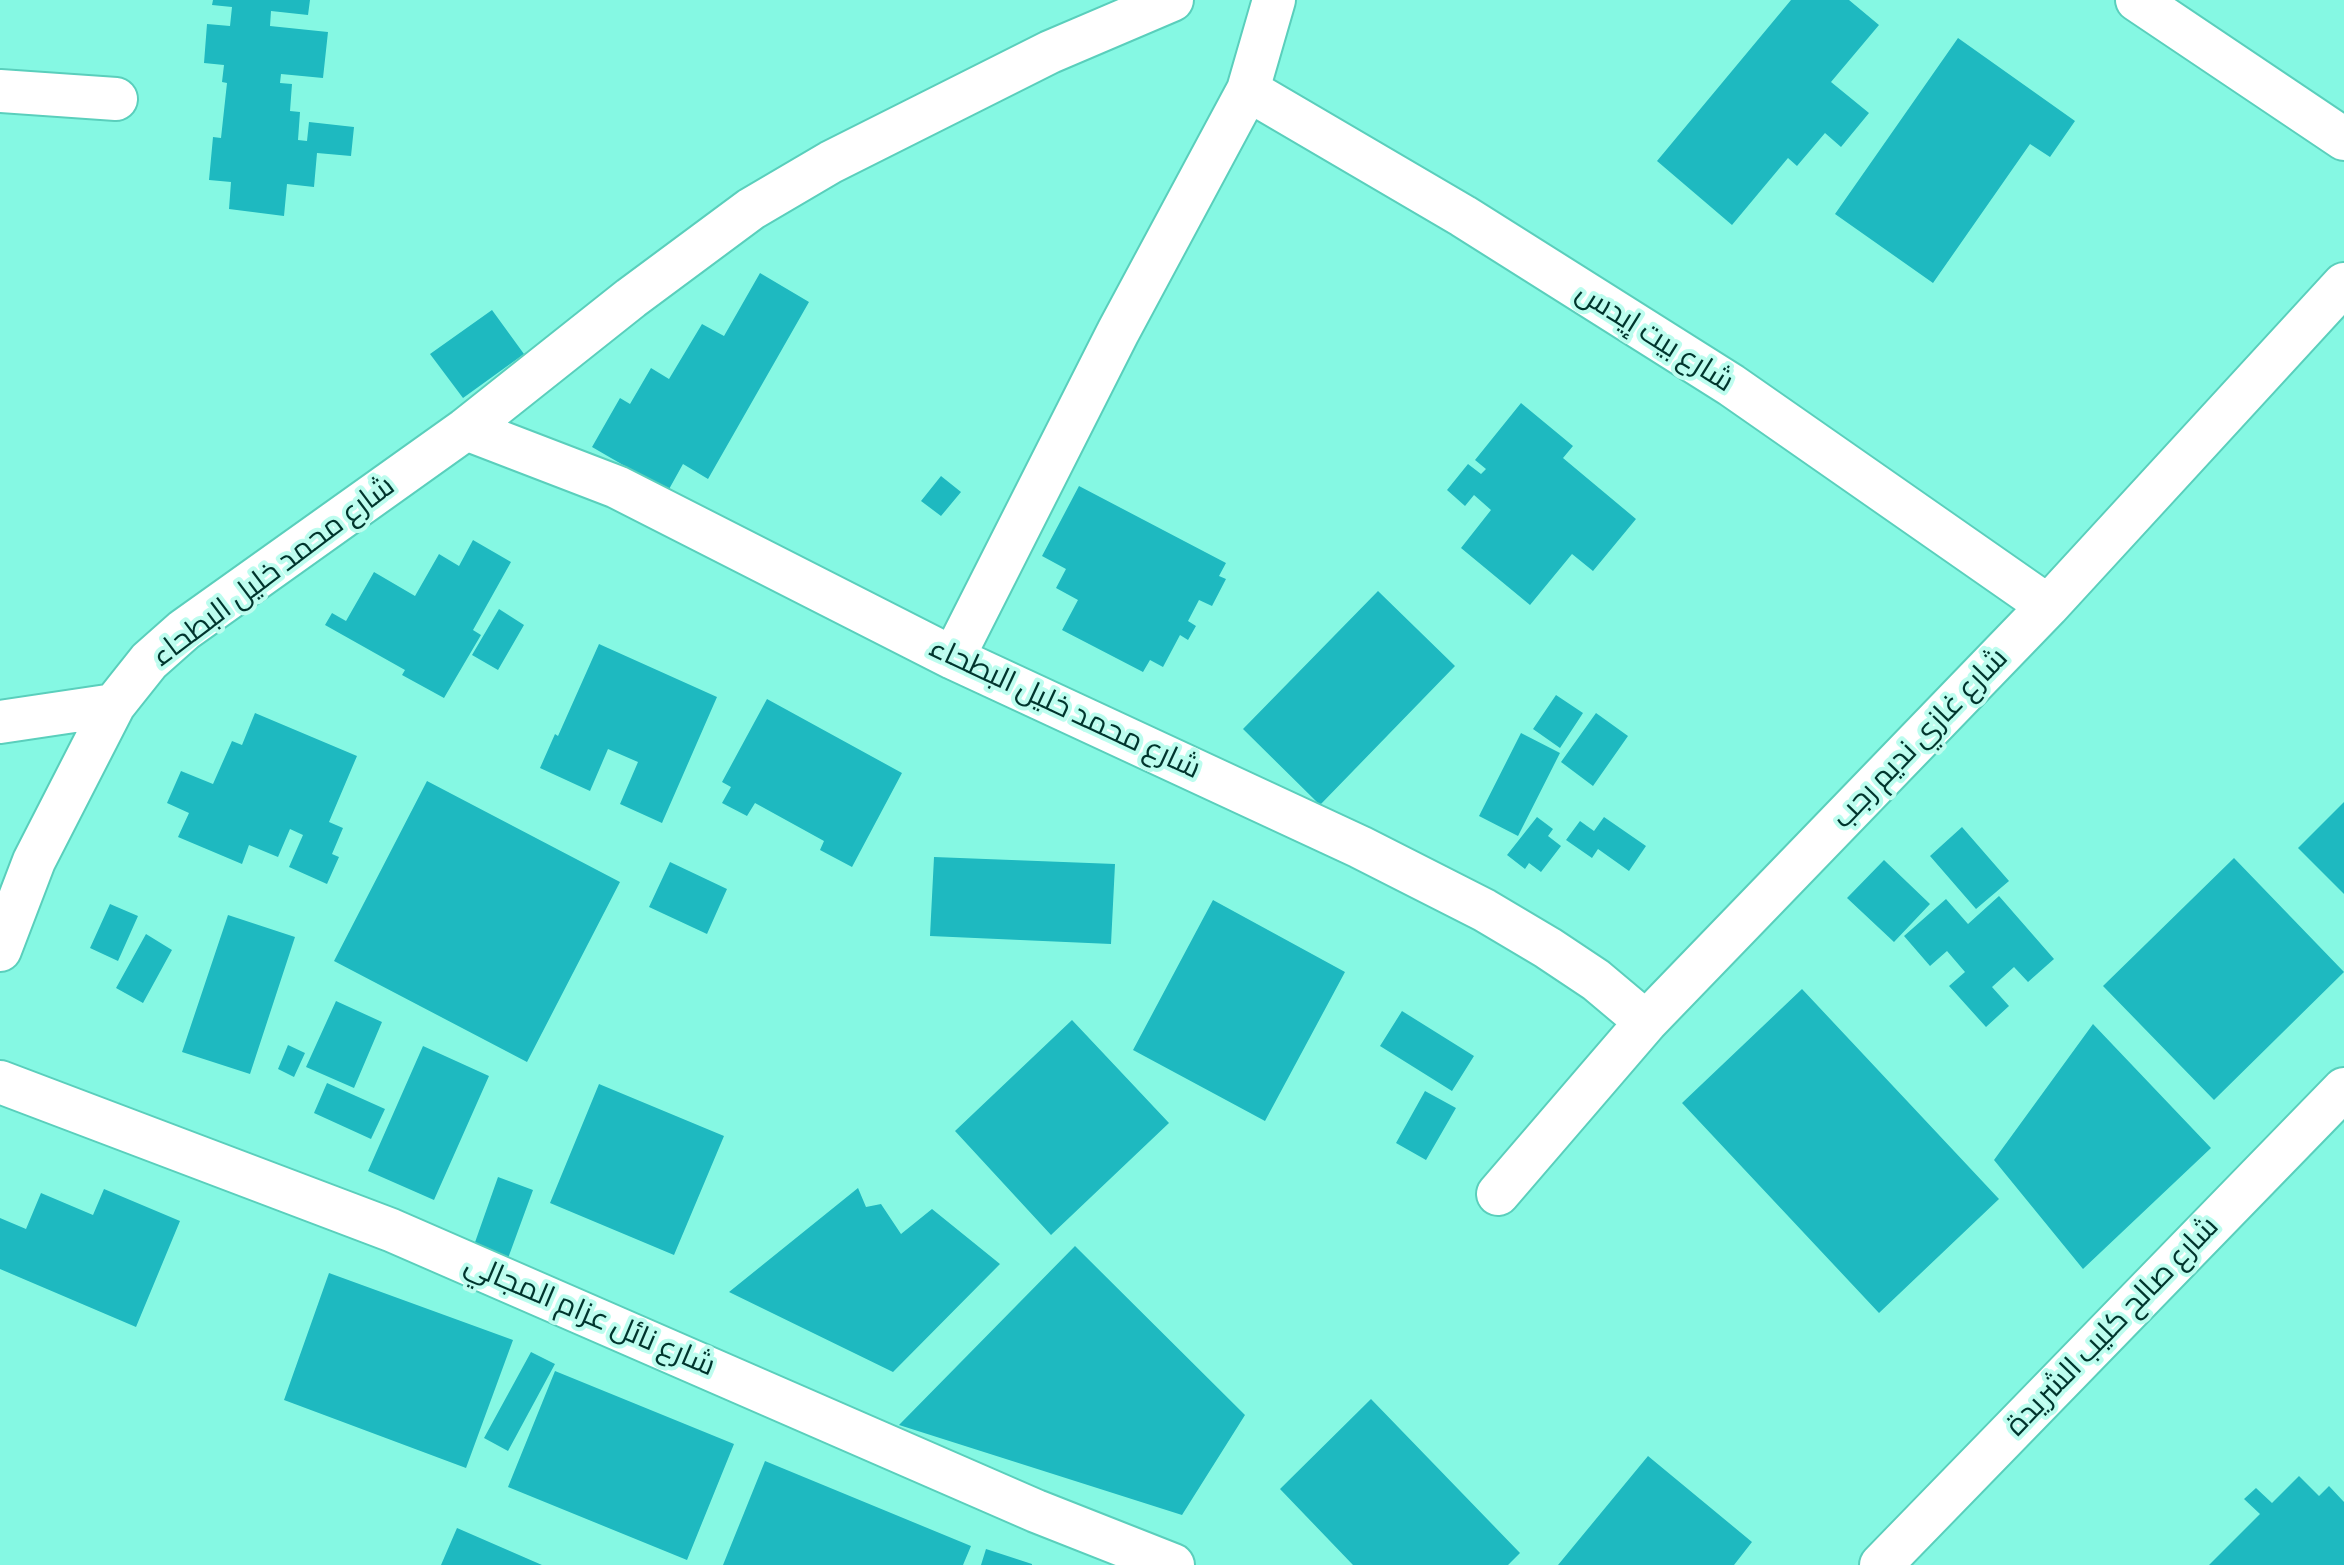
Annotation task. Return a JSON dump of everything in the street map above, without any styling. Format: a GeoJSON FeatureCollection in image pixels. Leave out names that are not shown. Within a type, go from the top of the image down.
{"type":"FeatureCollection","features":[{"type":"Feature","properties":{"kind":"street","name":"شارع محمد خليل البطحاء"},"geometry":{"type":"LineString","coordinates":[[0,950],[34,860],[114,704],[149,661],[184,630],[466,430],[750,209],[831,162],[1018,68],[1172,0]]}},
{"type":"Feature","properties":{"kind":"street"},"geometry":{"type":"LineString","coordinates":[[953,658],[1118,332],[1248,90],[1274,0]]}},
{"type":"Feature","properties":{"kind":"street"},"geometry":{"type":"LineString","coordinates":[[2137,0],[2344,139]]}},
{"type":"Feature","properties":{"kind":"street","name":"شارع بيت إيدس"},"geometry":{"type":"LineString","coordinates":[[1248,90],[1464,216],[1731,385],[2048,606]]}},
{"type":"Feature","properties":{"kind":"street"},"geometry":{"type":"LineString","coordinates":[[0,91],[116,99]]}},
{"type":"Feature","properties":{"kind":"street","name":"شارع غازي نديم رجب"},"geometry":{"type":"LineString","coordinates":[[1498,1194],[1646,1022],[2048,606],[2344,284]]}},
{"type":"Feature","properties":{"kind":"street","name":"شارع محمد خليل البطحاء"},"geometry":{"type":"LineString","coordinates":[[466,430],[617,487],[953,658],[1200,770],[1484,910],[1596,980],[1646,1022]]}},
{"type":"Feature","properties":{"kind":"street"},"geometry":{"type":"LineString","coordinates":[[0,722],[114,704]]}},
{"type":"Feature","properties":{"kind":"street","name":"شارع نائل عزام المجالي"},"geometry":{"type":"LineString","coordinates":[[0,1082],[391,1230],[1019,1503],[1174,1565]]}},
{"type":"Feature","properties":{"kind":"street","name":"شارع صالح كليب الشريدة"},"geometry":{"type":"LineString","coordinates":[[1881,1565],[2344,1088]]}},
{"type":"Feature","properties":{"kind":"building"},"geometry":{"type":"Polygon","coordinates":[[[213,0],[310,0],[308,15],[271,11],[270,26],[328,32],[323,78],[281,74],[280,83],[292,84],[290,111],[300,112],[298,140],[307,141],[309,122],[354,127],[351,156],[317,153],[314,187],[287,184],[284,216],[229,209],[231,182],[209,180],[213,137],[221,138],[227,83],[222,82],[224,65],[204,63],[207,24],[230,26],[232,7],[212,5],[213,0]]]}},
{"type":"Feature","properties":{"kind":"building"},"geometry":{"type":"Polygon","coordinates":[[[1791,0],[1849,0],[1879,25],[1831,82],[1869,113],[1841,147],[1825,133],[1797,166],[1788,158],[1732,225],[1657,161],[1791,0]]]}},
{"type":"Feature","properties":{"kind":"building"},"geometry":{"type":"Polygon","coordinates":[[[1958,38],[2075,121],[2050,157],[2030,144],[1933,283],[1835,214],[1958,38]]]}},
{"type":"Feature","properties":{"kind":"building"},"geometry":{"type":"Polygon","coordinates":[[[760,273],[809,302],[708,479],[683,464],[668,491],[592,447],[620,398],[630,404],[651,368],[669,379],[702,324],[724,336],[760,273]]]}},
{"type":"Feature","properties":{"kind":"building"},"geometry":{"type":"Polygon","coordinates":[[[492,310],[524,354],[463,398],[430,354],[492,310]]]}},
{"type":"Feature","properties":{"kind":"building"},"geometry":{"type":"Polygon","coordinates":[[[1521,403],[1573,446],[1563,458],[1636,519],[1593,571],[1572,554],[1530,605],[1461,548],[1491,510],[1474,495],[1465,506],[1447,490],[1468,464],[1481,474],[1486,469],[1475,460],[1521,403]]]}},
{"type":"Feature","properties":{"kind":"building"},"geometry":{"type":"Polygon","coordinates":[[[941,476],[961,492],[941,516],[921,501],[941,476]]]}},
{"type":"Feature","properties":{"kind":"building"},"geometry":{"type":"Polygon","coordinates":[[[1079,486],[1226,563],[1219,576],[1226,579],[1212,606],[1199,600],[1188,621],[1196,626],[1188,640],[1180,635],[1163,667],[1150,660],[1143,672],[1062,630],[1078,600],[1056,588],[1066,569],[1042,556],[1079,486]]]}},
{"type":"Feature","properties":{"kind":"building"},"geometry":{"type":"Polygon","coordinates":[[[473,540],[511,562],[473,630],[481,635],[444,698],[402,675],[405,670],[325,625],[332,613],[346,621],[374,572],[415,596],[439,554],[459,566],[473,540]]]}},
{"type":"Feature","properties":{"kind":"building"},"geometry":{"type":"Polygon","coordinates":[[[1378,591],[1455,666],[1320,805],[1243,729],[1378,591]]]}},
{"type":"Feature","properties":{"kind":"building"},"geometry":{"type":"Polygon","coordinates":[[[499,609],[524,625],[498,670],[472,655],[499,609]]]}},
{"type":"Feature","properties":{"kind":"building"},"geometry":{"type":"Polygon","coordinates":[[[599,644],[717,697],[662,823],[620,804],[638,762],[608,749],[590,791],[540,768],[599,644]]]}},
{"type":"Feature","properties":{"kind":"building"},"geometry":{"type":"Polygon","coordinates":[[[1556,695],[1583,713],[1560,748],[1533,729],[1556,695]]]}},
{"type":"Feature","properties":{"kind":"building"},"geometry":{"type":"Polygon","coordinates":[[[767,699],[902,773],[852,867],[820,850],[824,841],[755,803],[747,816],[722,803],[731,787],[722,782],[767,699]]]}},
{"type":"Feature","properties":{"kind":"building"},"geometry":{"type":"Polygon","coordinates":[[[255,713],[357,756],[329,822],[343,828],[332,854],[339,857],[327,884],[289,867],[303,835],[290,829],[278,857],[249,845],[242,864],[178,837],[189,813],[167,803],[181,771],[213,784],[232,741],[242,745],[255,713]]]}},
{"type":"Feature","properties":{"kind":"building"},"geometry":{"type":"Polygon","coordinates":[[[1596,713],[1628,736],[1593,786],[1561,762],[1596,713]]]}},
{"type":"Feature","properties":{"kind":"building"},"geometry":{"type":"Polygon","coordinates":[[[1521,733],[1560,753],[1518,836],[1479,816],[1521,733]]]}},
{"type":"Feature","properties":{"kind":"building"},"geometry":{"type":"Polygon","coordinates":[[[427,781],[620,882],[527,1062],[334,961],[427,781]]]}},
{"type":"Feature","properties":{"kind":"building"},"geometry":{"type":"Polygon","coordinates":[[[2344,802],[2344,894],[2298,848],[2344,802]]]}},
{"type":"Feature","properties":{"kind":"building"},"geometry":{"type":"Polygon","coordinates":[[[1537,817],[1553,829],[1548,836],[1561,846],[1541,872],[1529,863],[1525,869],[1507,855],[1537,817]]]}},
{"type":"Feature","properties":{"kind":"building"},"geometry":{"type":"Polygon","coordinates":[[[1604,817],[1646,846],[1629,871],[1598,849],[1592,858],[1566,840],[1580,821],[1594,831],[1604,817]]]}},
{"type":"Feature","properties":{"kind":"building"},"geometry":{"type":"Polygon","coordinates":[[[1962,827],[2009,881],[1976,909],[1930,856],[1962,827]]]}},
{"type":"Feature","properties":{"kind":"building"},"geometry":{"type":"Polygon","coordinates":[[[934,857],[1115,864],[1111,944],[930,936],[934,857]]]}},
{"type":"Feature","properties":{"kind":"building"},"geometry":{"type":"Polygon","coordinates":[[[2234,858],[2344,972],[2214,1100],[2103,986],[2234,858]]]}},
{"type":"Feature","properties":{"kind":"building"},"geometry":{"type":"Polygon","coordinates":[[[1884,860],[1930,904],[1894,942],[1847,898],[1884,860]]]}},
{"type":"Feature","properties":{"kind":"building"},"geometry":{"type":"Polygon","coordinates":[[[670,862],[727,889],[707,934],[649,907],[670,862]]]}},
{"type":"Feature","properties":{"kind":"building"},"geometry":{"type":"Polygon","coordinates":[[[1999,896],[2054,959],[2028,982],[2014,967],[1992,987],[2009,1006],[1986,1027],[1949,986],[1965,972],[1947,951],[1930,966],[1904,936],[1946,899],[1968,924],[1999,896]]]}},
{"type":"Feature","properties":{"kind":"building"},"geometry":{"type":"Polygon","coordinates":[[[1213,900],[1345,972],[1265,1121],[1133,1050],[1213,900]]]}},
{"type":"Feature","properties":{"kind":"building"},"geometry":{"type":"Polygon","coordinates":[[[110,904],[138,916],[118,961],[90,948],[110,904]]]}},
{"type":"Feature","properties":{"kind":"building"},"geometry":{"type":"Polygon","coordinates":[[[228,915],[295,937],[250,1074],[182,1052],[228,915]]]}},
{"type":"Feature","properties":{"kind":"building"},"geometry":{"type":"Polygon","coordinates":[[[146,934],[172,950],[143,1003],[116,988],[146,934]]]}},
{"type":"Feature","properties":{"kind":"building"},"geometry":{"type":"Polygon","coordinates":[[[1802,989],[1999,1199],[1879,1313],[1682,1103],[1802,989]]]}},
{"type":"Feature","properties":{"kind":"building"},"geometry":{"type":"Polygon","coordinates":[[[336,1001],[382,1022],[354,1088],[306,1067],[336,1001]]]}},
{"type":"Feature","properties":{"kind":"building"},"geometry":{"type":"Polygon","coordinates":[[[1402,1011],[1474,1056],[1452,1091],[1380,1046],[1402,1011]]]}},
{"type":"Feature","properties":{"kind":"building"},"geometry":{"type":"Polygon","coordinates":[[[1072,1020],[1169,1123],[1051,1235],[955,1131],[1072,1020]]]}},
{"type":"Feature","properties":{"kind":"building"},"geometry":{"type":"Polygon","coordinates":[[[2093,1024],[2211,1148],[2083,1269],[1994,1160],[2093,1024]]]}},
{"type":"Feature","properties":{"kind":"building"},"geometry":{"type":"Polygon","coordinates":[[[288,1045],[305,1053],[294,1077],[278,1069],[288,1045]]]}},
{"type":"Feature","properties":{"kind":"building"},"geometry":{"type":"Polygon","coordinates":[[[423,1046],[489,1076],[434,1200],[368,1171],[423,1046]]]}},
{"type":"Feature","properties":{"kind":"building"},"geometry":{"type":"Polygon","coordinates":[[[327,1083],[385,1109],[371,1139],[314,1113],[327,1083]]]}},
{"type":"Feature","properties":{"kind":"building"},"geometry":{"type":"Polygon","coordinates":[[[599,1084],[724,1136],[674,1255],[550,1203],[599,1084]]]}},
{"type":"Feature","properties":{"kind":"building"},"geometry":{"type":"Polygon","coordinates":[[[1425,1091],[1456,1108],[1426,1160],[1396,1143],[1425,1091]]]}},
{"type":"Feature","properties":{"kind":"building"},"geometry":{"type":"Polygon","coordinates":[[[498,1177],[533,1190],[507,1261],[473,1248],[498,1177]]]}},
{"type":"Feature","properties":{"kind":"building"},"geometry":{"type":"Polygon","coordinates":[[[858,1188],[866,1207],[881,1204],[901,1234],[932,1209],[1000,1264],[893,1372],[729,1292],[858,1188]]]}},
{"type":"Feature","properties":{"kind":"building"},"geometry":{"type":"Polygon","coordinates":[[[104,1189],[180,1221],[136,1327],[0,1269],[0,1218],[26,1229],[41,1193],[93,1215],[104,1189]]]}},
{"type":"Feature","properties":{"kind":"building"},"geometry":{"type":"Polygon","coordinates":[[[1075,1246],[1245,1415],[1182,1515],[899,1425],[1075,1246]]]}},
{"type":"Feature","properties":{"kind":"building"},"geometry":{"type":"Polygon","coordinates":[[[329,1273],[513,1340],[466,1468],[284,1400],[329,1273]]]}},
{"type":"Feature","properties":{"kind":"building"},"geometry":{"type":"Polygon","coordinates":[[[531,1352],[555,1364],[508,1451],[484,1438],[531,1352]]]}},
{"type":"Feature","properties":{"kind":"building"},"geometry":{"type":"Polygon","coordinates":[[[555,1371],[734,1444],[687,1560],[508,1487],[555,1371]]]}},
{"type":"Feature","properties":{"kind":"building"},"geometry":{"type":"Polygon","coordinates":[[[1371,1399],[1520,1553],[1508,1565],[1353,1565],[1280,1489],[1371,1399]]]}},
{"type":"Feature","properties":{"kind":"building"},"geometry":{"type":"Polygon","coordinates":[[[1648,1456],[1752,1542],[1734,1565],[1558,1565],[1648,1456]]]}},
{"type":"Feature","properties":{"kind":"building"},"geometry":{"type":"Polygon","coordinates":[[[765,1461],[971,1546],[963,1565],[723,1565],[765,1461]]]}},
{"type":"Feature","properties":{"kind":"building"},"geometry":{"type":"Polygon","coordinates":[[[2299,1476],[2319,1496],[2329,1486],[2344,1502],[2344,1565],[2209,1565],[2260,1514],[2244,1499],[2256,1488],[2272,1503],[2299,1476]]]}},
{"type":"Feature","properties":{"kind":"building"},"geometry":{"type":"Polygon","coordinates":[[[457,1528],[542,1565],[441,1565],[457,1528]]]}},
{"type":"Feature","properties":{"kind":"building"},"geometry":{"type":"Polygon","coordinates":[[[986,1549],[1032,1564],[1032,1565],[981,1565],[986,1549]]]}}]}
